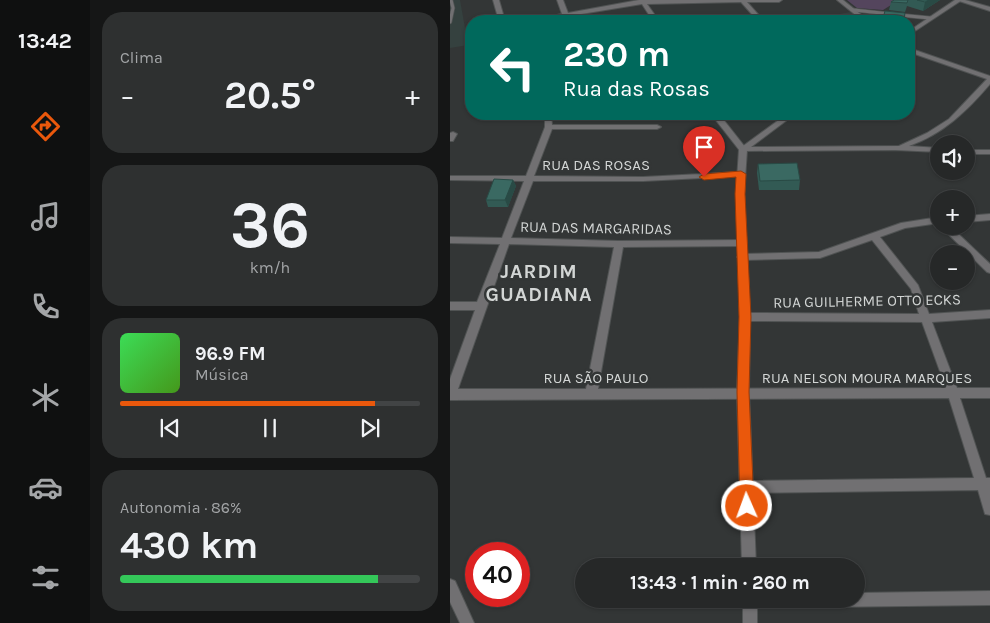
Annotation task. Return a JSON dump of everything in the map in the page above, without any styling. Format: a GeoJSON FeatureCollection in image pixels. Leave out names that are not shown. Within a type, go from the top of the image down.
{"type":"FeatureCollection","features":[{"type":"Feature","properties":{"kind":"street"},"geometry":{"type":"LineString","coordinates":[[496,0],[500,15]]}},
{"type":"Feature","properties":{"kind":"street"},"geometry":{"type":"LineString","coordinates":[[560,0],[565,14]]}},
{"type":"Feature","properties":{"kind":"street"},"geometry":{"type":"LineString","coordinates":[[560,15],[643,1],[779,0]]}},
{"type":"Feature","properties":{"kind":"street"},"geometry":{"type":"LineString","coordinates":[[840,0],[859,15]]}},
{"type":"Feature","properties":{"kind":"street"},"geometry":{"type":"LineString","coordinates":[[915,28],[959,0],[990,9]]}},
{"type":"Feature","properties":{"kind":"street"},"geometry":{"type":"LineString","coordinates":[[643,1],[652,15]]}},
{"type":"Feature","properties":{"kind":"street"},"geometry":{"type":"LineString","coordinates":[[742,1],[755,15]]}},
{"type":"Feature","properties":{"kind":"street"},"geometry":{"type":"LineString","coordinates":[[895,148],[921,140],[939,130],[968,105],[990,79],[915,52]]}},
{"type":"Feature","properties":{"kind":"street"},"geometry":{"type":"LineString","coordinates":[[450,394],[480,306],[507,241],[549,127],[548,120]]}},
{"type":"Feature","properties":{"kind":"street"},"geometry":{"type":"LineString","coordinates":[[720,120],[743,148],[740,194],[745,317],[743,392],[749,558]]}},
{"type":"Feature","properties":{"kind":"street"},"geometry":{"type":"LineString","coordinates":[[743,148],[782,120]]}},
{"type":"Feature","properties":{"kind":"street"},"geometry":{"type":"LineString","coordinates":[[549,127],[657,127]]}},
{"type":"Feature","properties":{"kind":"street"},"geometry":{"type":"LineString","coordinates":[[743,148],[930,150]]}},
{"type":"Feature","properties":{"kind":"street"},"geometry":{"type":"LineString","coordinates":[[975,152],[990,152]]}},
{"type":"Feature","properties":{"kind":"street","name":"RUA DAS ROSAS"},"geometry":{"type":"LineString","coordinates":[[450,178],[643,179],[741,174]]}},
{"type":"Feature","properties":{"kind":"street"},"geometry":{"type":"LineString","coordinates":[[975,218],[990,217]]}},
{"type":"Feature","properties":{"kind":"street"},"geometry":{"type":"LineString","coordinates":[[742,257],[820,255],[904,226],[930,223]]}},
{"type":"Feature","properties":{"kind":"street"},"geometry":{"type":"LineString","coordinates":[[954,235],[990,270]]}},
{"type":"Feature","properties":{"kind":"street"},"geometry":{"type":"LineString","coordinates":[[875,237],[915,288],[986,484],[990,509]]}},
{"type":"Feature","properties":{"kind":"street","name":"RUA DAS MARGARIDAS"},"geometry":{"type":"LineString","coordinates":[[450,240],[619,244],[743,243]]}},
{"type":"Feature","properties":{"kind":"street"},"geometry":{"type":"LineString","coordinates":[[591,394],[619,244]]}},
{"type":"Feature","properties":{"kind":"street"},"geometry":{"type":"LineString","coordinates":[[450,306],[480,306]]}},
{"type":"Feature","properties":{"kind":"street","name":"RUA GUILHERME OTTO ECKS"},"geometry":{"type":"LineString","coordinates":[[745,317],[926,318],[990,314]]}},
{"type":"Feature","properties":{"kind":"street","name":"RUA SÃO PAULO"},"geometry":{"type":"LineString","coordinates":[[450,394],[743,392]]}},
{"type":"Feature","properties":{"kind":"street","name":"RUA NELSON MOURA MARQUES"},"geometry":{"type":"LineString","coordinates":[[743,392],[990,393]]}},
{"type":"Feature","properties":{"kind":"street"},"geometry":{"type":"LineString","coordinates":[[747,487],[986,484]]}},
{"type":"Feature","properties":{"kind":"street"},"geometry":{"type":"LineString","coordinates":[[450,586],[467,623]]}},
{"type":"Feature","properties":{"kind":"street"},"geometry":{"type":"LineString","coordinates":[[865,599],[990,598]]}},
{"type":"Feature","properties":{"kind":"street"},"geometry":{"type":"LineString","coordinates":[[750,608],[750,623]]}},
{"type":"Feature","properties":{"kind":"lane"},"geometry":{"type":"LineString","coordinates":[[450,22],[453,8],[451,0]]}},
{"type":"Feature","properties":{"kind":"lane"},"geometry":{"type":"LineString","coordinates":[[854,10],[902,15]]}},
{"type":"Feature","properties":{"kind":"lane"},"geometry":{"type":"LineString","coordinates":[[915,16],[930,18]]}},
{"type":"Feature","properties":{"kind":"shaded area"},"geometry":{"type":"Polygon","coordinates":[[[450,0],[460,0],[465,28],[465,46],[450,48],[450,0]]]}},
{"type":"Feature","properties":{"kind":"shaded area"},"geometry":{"type":"Polygon","coordinates":[[[847,0],[899,0],[883,10],[857,8],[847,0]]]}},
{"type":"Feature","properties":{"kind":"shaded area"},"geometry":{"type":"Polygon","coordinates":[[[851,12],[854,15],[834,15],[851,12]]]}},
{"type":"Feature","properties":{"kind":"building"},"geometry":{"type":"Polygon","coordinates":[[[894,0],[908,0],[907,3],[891,2],[894,0]]]}},
{"type":"Feature","properties":{"kind":"building"},"geometry":{"type":"Polygon","coordinates":[[[885,11],[905,13],[905,15],[884,15],[885,11]]]}},
{"type":"Feature","properties":{"kind":"building"},"geometry":{"type":"Polygon","coordinates":[[[797,163],[800,180],[760,181],[758,164],[797,163]]]}},
{"type":"Feature","properties":{"kind":"building"},"geometry":{"type":"Polygon","coordinates":[[[494,179],[513,180],[505,200],[486,200],[494,179]]]}},
{"type":"Feature","properties":{"kind":"district","name":"JARDIM GUADIANA"},"geometry":{"type":"Point","coordinates":[539,282]}},
{"type":"Feature","properties":{"kind":"route"},"geometry":{"type":"LineString","coordinates":[[704,177],[741,174],[740,194],[745,317],[743,392],[747,506]]}}]}
